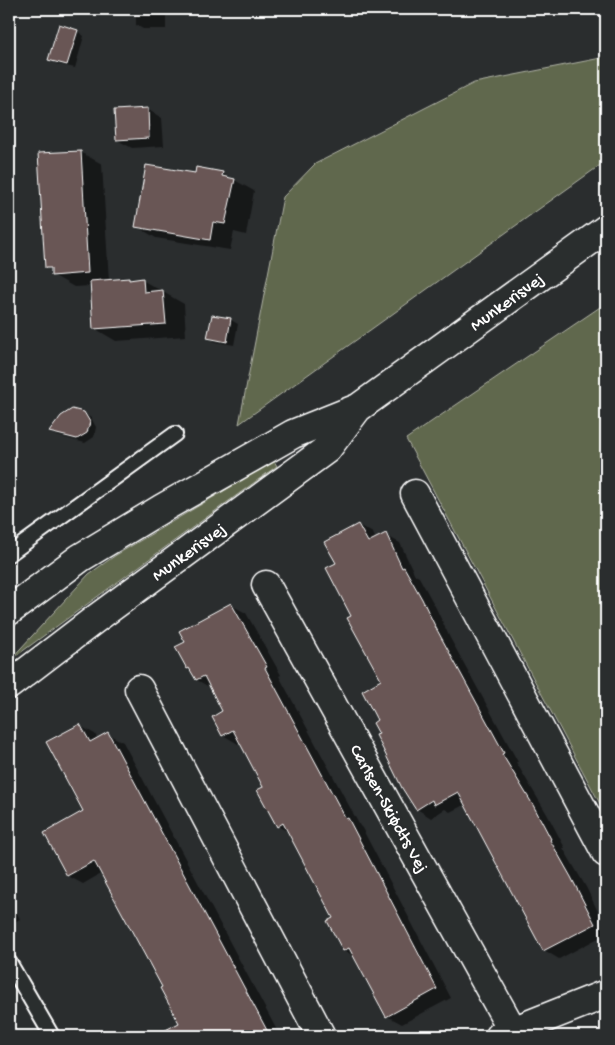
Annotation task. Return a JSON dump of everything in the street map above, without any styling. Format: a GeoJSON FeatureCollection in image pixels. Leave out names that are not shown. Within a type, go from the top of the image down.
{"type":"FeatureCollection","features":[{"type":"Feature","properties":{"kind":"street","name":"Munkerisvej"},"geometry":{"type":"LineString","coordinates":[[9,611],[80,558],[161,509],[293,434],[358,408],[606,229]]}},
{"type":"Feature","properties":{"kind":"street","name":"Munkerisvej"},"geometry":{"type":"LineString","coordinates":[[9,685],[326,449],[358,408]]}},
{"type":"Feature","properties":{"kind":"street"},"geometry":{"type":"LineString","coordinates":[[415,494],[606,853]]}},
{"type":"Feature","properties":{"kind":"street","name":"Carlsen-Skiødts Vej"},"geometry":{"type":"LineString","coordinates":[[266,584],[506,1034],[606,994]]}},
{"type":"Feature","properties":{"kind":"street"},"geometry":{"type":"LineString","coordinates":[[139,689],[321,1036]]}},
{"type":"Feature","properties":{"kind":"lane"},"geometry":{"type":"LineString","coordinates":[[9,554],[175,434]]}},
{"type":"Feature","properties":{"kind":"lane"},"geometry":{"type":"LineString","coordinates":[[9,962],[52,1036]]}},
{"type":"Feature","properties":{"kind":"green space"},"geometry":{"type":"Polygon","coordinates":[[[606,55],[606,161],[239,424],[283,197],[315,164],[474,83],[601,58],[606,55]]]}},
{"type":"Feature","properties":{"kind":"green space"},"geometry":{"type":"Polygon","coordinates":[[[606,303],[606,815],[406,439],[606,303]]]}},
{"type":"Feature","properties":{"kind":"green space"},"geometry":{"type":"Polygon","coordinates":[[[274,461],[277,466],[9,661],[89,574],[116,555],[274,461]]]}},
{"type":"Feature","properties":{"kind":"building"},"geometry":{"type":"Polygon","coordinates":[[[59,24],[78,30],[67,65],[48,60],[59,24]]]}},
{"type":"Feature","properties":{"kind":"building"},"geometry":{"type":"Polygon","coordinates":[[[148,108],[149,138],[116,140],[114,110],[148,108]]]}},
{"type":"Feature","properties":{"kind":"building"},"geometry":{"type":"Polygon","coordinates":[[[81,151],[88,273],[51,276],[51,268],[45,268],[38,153],[81,151]]]}},
{"type":"Feature","properties":{"kind":"building"},"geometry":{"type":"Polygon","coordinates":[[[146,165],[195,173],[196,167],[223,172],[222,176],[235,179],[225,224],[213,222],[210,240],[135,227],[146,165]]]}},
{"type":"Feature","properties":{"kind":"building"},"geometry":{"type":"Polygon","coordinates":[[[129,278],[129,280],[143,278],[144,292],[163,290],[166,324],[93,329],[90,281],[129,278]]]}},
{"type":"Feature","properties":{"kind":"building"},"geometry":{"type":"Polygon","coordinates":[[[212,315],[231,318],[227,342],[207,338],[212,315]]]}},
{"type":"Feature","properties":{"kind":"building"},"geometry":{"type":"Polygon","coordinates":[[[72,409],[84,412],[90,422],[87,433],[77,439],[49,432],[61,416],[72,409]]]}},
{"type":"Feature","properties":{"kind":"building"},"geometry":{"type":"Polygon","coordinates":[[[358,524],[368,542],[386,533],[402,568],[404,567],[422,599],[504,753],[502,754],[533,805],[595,924],[543,951],[458,792],[434,805],[432,800],[416,810],[402,788],[376,735],[379,734],[373,723],[377,720],[362,691],[381,680],[347,618],[351,616],[326,568],[336,563],[324,542],[358,524]]]}},
{"type":"Feature","properties":{"kind":"building"},"geometry":{"type":"Polygon","coordinates":[[[231,603],[267,667],[265,668],[346,819],[348,818],[437,989],[386,1017],[349,948],[343,951],[327,921],[333,918],[283,823],[277,827],[257,790],[263,787],[233,730],[222,736],[212,717],[222,711],[204,676],[196,680],[189,668],[187,669],[175,647],[185,642],[179,631],[231,603]]]}},
{"type":"Feature","properties":{"kind":"building"},"geometry":{"type":"Polygon","coordinates":[[[80,724],[90,742],[108,732],[270,1036],[154,1036],[179,1023],[160,988],[162,987],[94,861],[67,876],[44,833],[83,811],[46,742],[80,724]]]}}]}
